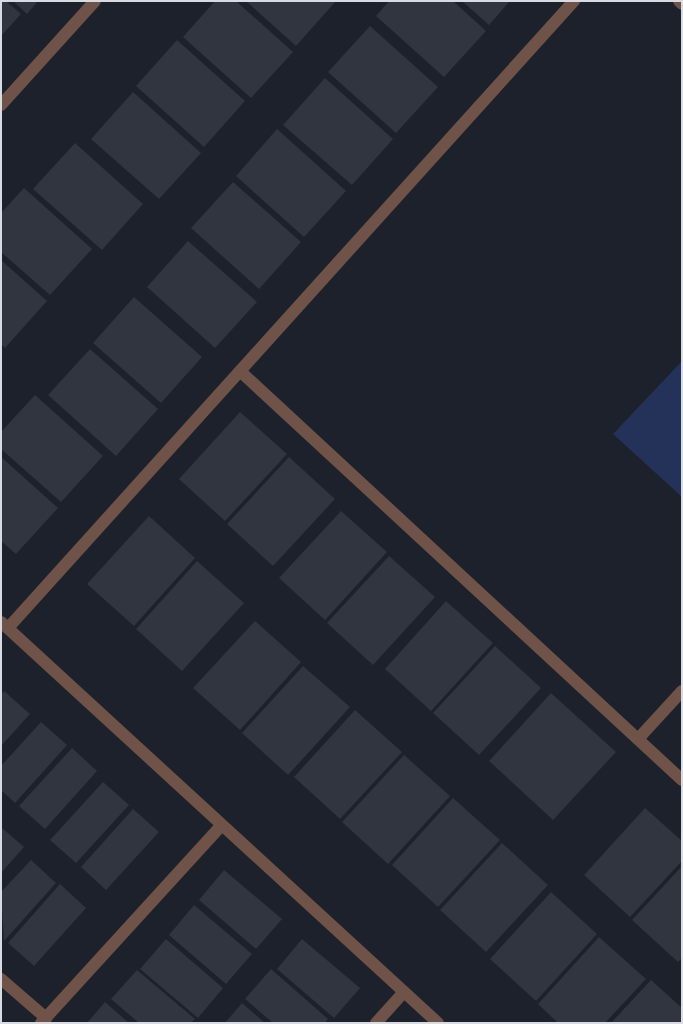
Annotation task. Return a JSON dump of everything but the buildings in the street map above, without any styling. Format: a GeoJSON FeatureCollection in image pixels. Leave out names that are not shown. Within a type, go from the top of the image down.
{"type":"FeatureCollection","features":[{"type":"Feature","properties":{"kind":"street"},"geometry":{"type":"LineString","coordinates":[[1,104],[94,1]]}},
{"type":"Feature","properties":{"kind":"street"},"geometry":{"type":"LineString","coordinates":[[438,1023],[5,625],[240,371],[574,1]]}},
{"type":"Feature","properties":{"kind":"street"},"geometry":{"type":"LineString","coordinates":[[240,371],[682,780]]}},
{"type":"Feature","properties":{"kind":"street"},"geometry":{"type":"LineString","coordinates":[[638,739],[682,692]]}},
{"type":"Feature","properties":{"kind":"street"},"geometry":{"type":"LineString","coordinates":[[1,979],[43,1020],[222,825]]}},
{"type":"Feature","properties":{"kind":"street"},"geometry":{"type":"LineString","coordinates":[[376,1023],[404,992]]}},
{"type":"Feature","properties":{"kind":"shaded area"},"geometry":{"type":"Polygon","coordinates":[[[682,361],[682,497],[613,434],[682,361]]]}}]}
